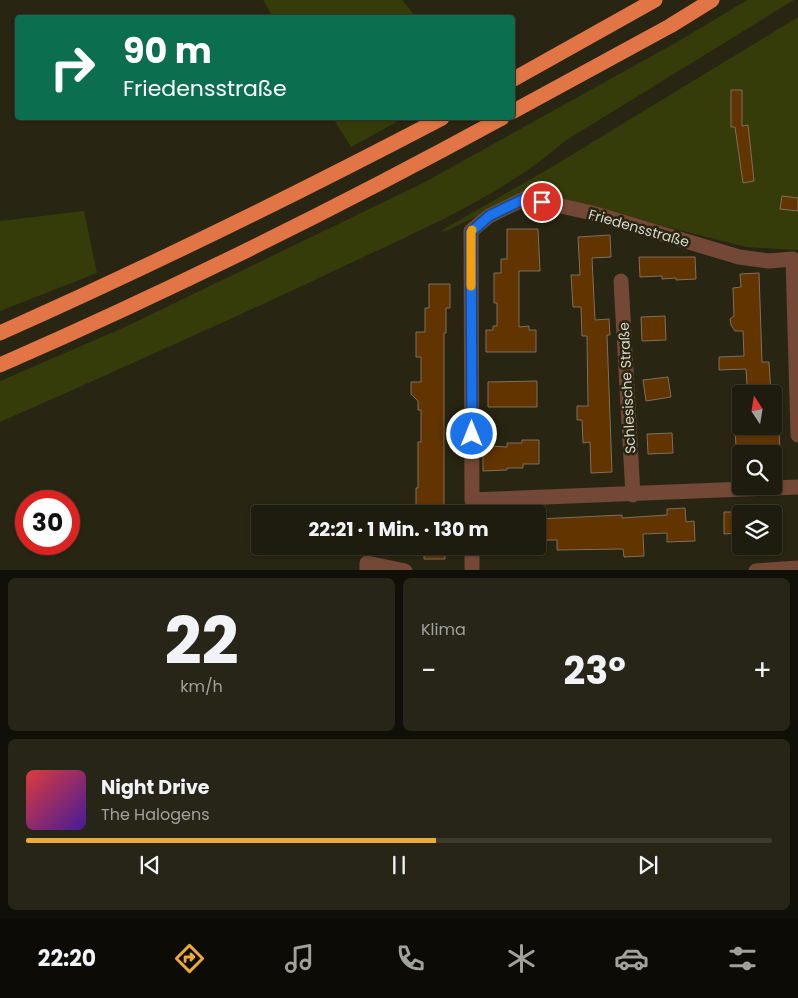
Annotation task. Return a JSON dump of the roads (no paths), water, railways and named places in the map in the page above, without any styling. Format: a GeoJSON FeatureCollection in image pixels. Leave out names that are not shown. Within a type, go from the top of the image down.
{"type":"FeatureCollection","features":[{"type":"Feature","properties":{"kind":"highway"},"geometry":{"type":"LineString","coordinates":[[515,78],[655,0]]}},
{"type":"Feature","properties":{"kind":"highway"},"geometry":{"type":"LineString","coordinates":[[515,110],[670,26],[712,0]]}},
{"type":"Feature","properties":{"kind":"highway"},"geometry":{"type":"LineString","coordinates":[[0,333],[107,285],[248,217],[438,120]]}},
{"type":"Feature","properties":{"kind":"highway"},"geometry":{"type":"LineString","coordinates":[[0,365],[123,310],[252,248],[417,164],[498,120]]}},
{"type":"Feature","properties":{"kind":"street","name":"Friedensstraße"},"geometry":{"type":"LineString","coordinates":[[472,505],[471,232],[489,216],[526,198],[592,214],[738,257],[769,261],[793,259],[798,435]]}},
{"type":"Feature","properties":{"kind":"street","name":"Schlesische Straße"},"geometry":{"type":"LineString","coordinates":[[621,281],[633,495]]}},
{"type":"Feature","properties":{"kind":"street"},"geometry":{"type":"LineString","coordinates":[[499,505],[633,495],[798,487]]}},
{"type":"Feature","properties":{"kind":"street"},"geometry":{"type":"LineString","coordinates":[[472,555],[472,570]]}},
{"type":"Feature","properties":{"kind":"street"},"geometry":{"type":"LineString","coordinates":[[367,570],[367,563],[405,570]]}},
{"type":"Feature","properties":{"kind":"street"},"geometry":{"type":"LineString","coordinates":[[756,570],[798,568]]}}]}
